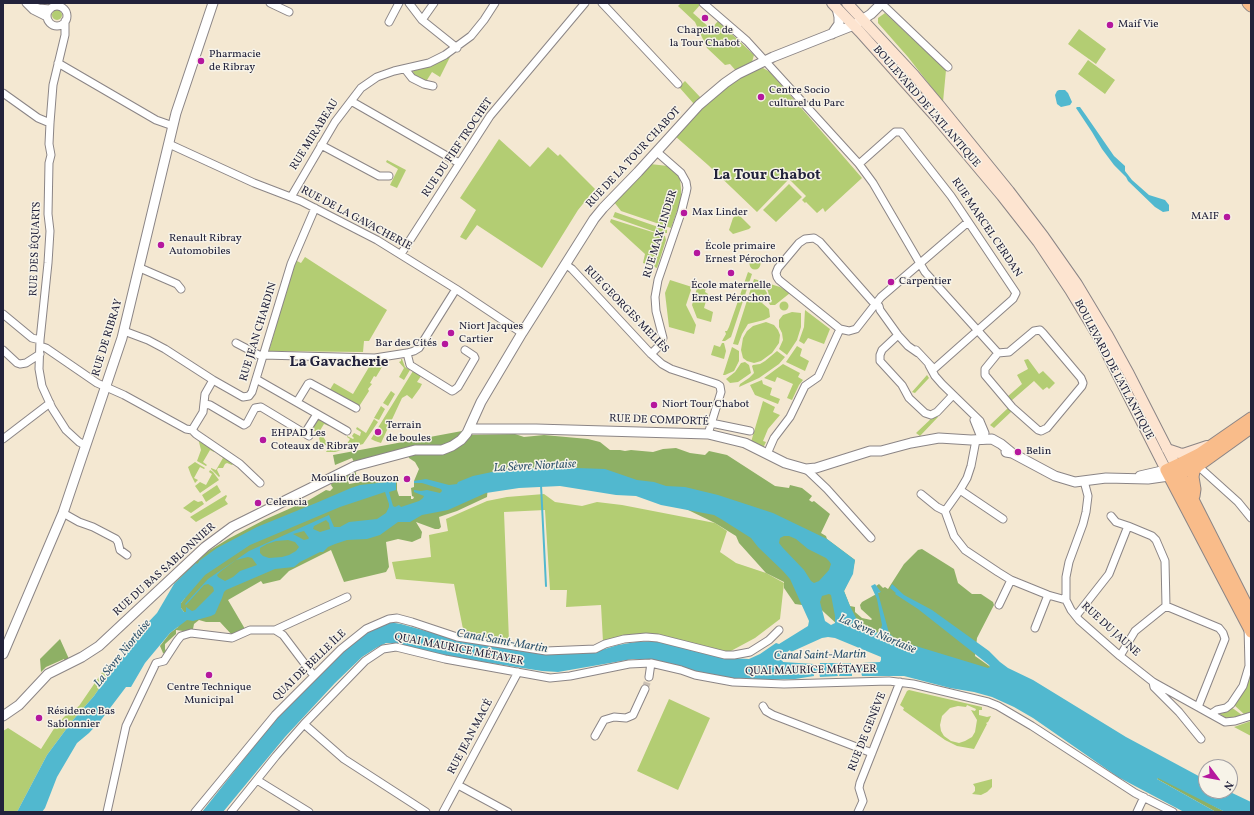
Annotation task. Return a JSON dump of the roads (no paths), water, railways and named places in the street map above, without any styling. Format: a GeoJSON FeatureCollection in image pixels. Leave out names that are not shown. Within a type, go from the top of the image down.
{"type":"FeatureCollection","features":[{"type":"Feature","properties":{"kind":"main road","name":"BOULEVARD DE L'ATLANTIQUE"},"geometry":{"type":"LineString","coordinates":[[847,3],[936,101],[1009,191],[1077,284],[1107,334],[1168,449],[1173,471],[1250,624]]}},
{"type":"Feature","properties":{"kind":"main road"},"geometry":{"type":"LineString","coordinates":[[1248,3],[1251,6]]}},
{"type":"Feature","properties":{"kind":"main road","name":"BOULEVARD DE L'ATLANTIQUE"},"geometry":{"type":"LineString","coordinates":[[834,6],[854,25],[970,157],[1016,214],[1051,262],[1083,310],[1099,338],[1157,452],[1173,471],[1194,501],[1250,624]]}},
{"type":"Feature","properties":{"kind":"main road"},"geometry":{"type":"LineString","coordinates":[[1173,471],[1251,418]]}},
{"type":"Feature","properties":{"kind":"main road"},"geometry":{"type":"LineString","coordinates":[[1173,471],[1198,466],[1251,428]]}},
{"type":"Feature","properties":{"kind":"main road"},"geometry":{"type":"LineString","coordinates":[[1168,449],[1185,454],[1215,443]]}},
{"type":"Feature","properties":{"kind":"main road","name":"BOULEVARD DE L'ATLANTIQUE"},"geometry":{"type":"LineString","coordinates":[[1194,501],[1195,489],[1193,477],[1198,466]]}},
{"type":"Feature","properties":{"kind":"street"},"geometry":{"type":"LineString","coordinates":[[27,3],[39,8],[65,6],[65,21],[56,25],[50,23],[47,17],[33,10],[27,3]]}},
{"type":"Feature","properties":{"kind":"street","name":"RUE DE RIBRAY"},"geometry":{"type":"LineString","coordinates":[[3,654],[63,513],[106,387],[124,331],[173,126],[193,59],[213,3]]}},
{"type":"Feature","properties":{"kind":"street"},"geometry":{"type":"LineString","coordinates":[[270,3],[289,12]]}},
{"type":"Feature","properties":{"kind":"street"},"geometry":{"type":"LineString","coordinates":[[389,22],[399,3]]}},
{"type":"Feature","properties":{"kind":"street"},"geometry":{"type":"LineString","coordinates":[[409,3],[422,20],[457,48]]}},
{"type":"Feature","properties":{"kind":"street"},"geometry":{"type":"LineString","coordinates":[[422,20],[434,3]]}},
{"type":"Feature","properties":{"kind":"street","name":"RUE MIRABEAU"},"geometry":{"type":"LineString","coordinates":[[291,197],[335,122],[361,88],[384,74],[429,62],[457,48],[478,28],[495,3]]}},
{"type":"Feature","properties":{"kind":"street","name":"RUE DU FIEF TROCHET"},"geometry":{"type":"LineString","coordinates":[[401,254],[490,116],[585,3]]}},
{"type":"Feature","properties":{"kind":"street"},"geometry":{"type":"LineString","coordinates":[[602,3],[678,84]]}},
{"type":"Feature","properties":{"kind":"street"},"geometry":{"type":"LineString","coordinates":[[703,3],[748,41],[858,164],[873,183],[926,274],[998,353]]}},
{"type":"Feature","properties":{"kind":"street"},"geometry":{"type":"LineString","coordinates":[[882,3],[948,67]]}},
{"type":"Feature","properties":{"kind":"street","name":"RUE DE LA TOUR CHABOT"},"geometry":{"type":"LineString","coordinates":[[469,429],[481,402],[522,333],[602,208],[657,152],[699,105],[738,74],[765,61],[854,25],[863,20],[882,3]]}},
{"type":"Feature","properties":{"kind":"street"},"geometry":{"type":"LineString","coordinates":[[47,17],[54,6]]}},
{"type":"Feature","properties":{"kind":"street"},"geometry":{"type":"LineString","coordinates":[[832,34],[838,24],[839,17],[834,6]]}},
{"type":"Feature","properties":{"kind":"street","name":"RUE DES ÉQUARTS"},"geometry":{"type":"LineString","coordinates":[[65,21],[64,38],[53,85],[50,124],[49,144],[51,155],[48,214],[50,231],[40,343],[41,380],[50,403],[66,430],[79,442],[85,445]]}},
{"type":"Feature","properties":{"kind":"street"},"geometry":{"type":"LineString","coordinates":[[56,25],[64,38]]}},
{"type":"Feature","properties":{"kind":"street"},"geometry":{"type":"LineString","coordinates":[[58,62],[156,120],[173,126]]}},
{"type":"Feature","properties":{"kind":"street"},"geometry":{"type":"LineString","coordinates":[[405,69],[412,78],[424,84],[433,86]]}},
{"type":"Feature","properties":{"kind":"street"},"geometry":{"type":"LineString","coordinates":[[3,93],[38,118],[50,124]]}},
{"type":"Feature","properties":{"kind":"street"},"geometry":{"type":"LineString","coordinates":[[350,101],[459,163]]}},
{"type":"Feature","properties":{"kind":"street","name":"RUE MARCEL CERDAN"},"geometry":{"type":"LineString","coordinates":[[858,164],[895,132],[901,132],[926,163],[1015,291],[1016,295],[1013,299],[978,330],[932,367]]}},
{"type":"Feature","properties":{"kind":"street","name":"RUE DE LA GAVACHERIE"},"geometry":{"type":"LineString","coordinates":[[169,144],[254,183],[315,208],[401,254],[522,333]]}},
{"type":"Feature","properties":{"kind":"street"},"geometry":{"type":"LineString","coordinates":[[321,145],[379,176],[389,176]]}},
{"type":"Feature","properties":{"kind":"street","name":"RUE MAX LINDER"},"geometry":{"type":"LineString","coordinates":[[651,354],[659,346],[663,338],[656,311],[655,297],[658,280],[686,193],[686,182],[681,173],[657,152]]}},
{"type":"Feature","properties":{"kind":"street","name":"RUE JEAN CHARDIN"},"geometry":{"type":"LineString","coordinates":[[124,331],[148,340],[165,349],[213,380],[246,398],[252,392],[291,264],[315,208]]}},
{"type":"Feature","properties":{"kind":"street"},"geometry":{"type":"LineString","coordinates":[[918,352],[908,346],[898,335],[876,304],[820,242],[814,238],[808,238],[799,243],[778,268],[776,275],[779,280],[840,329],[849,331],[856,329],[876,304],[881,297],[968,222]]}},
{"type":"Feature","properties":{"kind":"street","name":"RUE GEORGES MELIÈS"},"geometry":{"type":"LineString","coordinates":[[565,264],[572,269],[662,364],[671,369],[720,386],[721,392],[711,423]]}},
{"type":"Feature","properties":{"kind":"street"},"geometry":{"type":"LineString","coordinates":[[140,268],[177,284],[181,289]]}},
{"type":"Feature","properties":{"kind":"street"},"geometry":{"type":"LineString","coordinates":[[236,342],[260,355],[375,358],[407,353],[420,348],[456,289]]}},
{"type":"Feature","properties":{"kind":"street"},"geometry":{"type":"LineString","coordinates":[[3,314],[32,338],[97,383],[124,395],[186,429],[192,430],[240,464],[260,483]]}},
{"type":"Feature","properties":{"kind":"street"},"geometry":{"type":"LineString","coordinates":[[892,325],[908,339],[945,381],[952,394],[980,421],[985,433],[979,440],[970,471],[960,490],[945,511]]}},
{"type":"Feature","properties":{"kind":"street"},"geometry":{"type":"LineString","coordinates":[[767,454],[774,438],[790,417],[805,386],[818,377],[840,329]]}},
{"type":"Feature","properties":{"kind":"street"},"geometry":{"type":"LineString","coordinates":[[1040,330],[1081,378],[1083,384],[1047,428],[1041,431],[1038,430],[1012,407],[985,375],[985,369],[998,353],[1009,352],[1034,331],[1040,330]]}},
{"type":"Feature","properties":{"kind":"street"},"geometry":{"type":"LineString","coordinates":[[898,335],[882,350],[880,361],[902,384],[909,398],[925,413],[931,415],[937,412],[952,394]]}},
{"type":"Feature","properties":{"kind":"street"},"geometry":{"type":"LineString","coordinates":[[3,350],[20,364],[26,363],[40,354]]}},
{"type":"Feature","properties":{"kind":"street"},"geometry":{"type":"LineString","coordinates":[[407,353],[410,365],[454,390],[458,387],[475,358],[464,350]]}},
{"type":"Feature","properties":{"kind":"street"},"geometry":{"type":"LineString","coordinates":[[256,379],[347,431]]}},
{"type":"Feature","properties":{"kind":"street"},"geometry":{"type":"LineString","coordinates":[[192,430],[203,412],[205,394],[213,380]]}},
{"type":"Feature","properties":{"kind":"street"},"geometry":{"type":"LineString","coordinates":[[297,402],[310,383],[356,408]]}},
{"type":"Feature","properties":{"kind":"street"},"geometry":{"type":"LineString","coordinates":[[3,439],[50,403]]}},
{"type":"Feature","properties":{"kind":"street"},"geometry":{"type":"LineString","coordinates":[[205,404],[210,405],[244,425],[247,423],[255,408],[261,407],[307,434],[317,414]]}},
{"type":"Feature","properties":{"kind":"street"},"geometry":{"type":"LineString","coordinates":[[708,434],[711,423],[750,431]]}},
{"type":"Feature","properties":{"kind":"street","name":"RUE DE COMPORTÉ"},"geometry":{"type":"LineString","coordinates":[[469,429],[536,429],[708,434],[745,443],[785,463],[806,468],[816,468],[870,451],[881,451],[910,443],[939,438],[979,440],[1012,453],[1061,478],[1075,482],[1106,478],[1148,479],[1173,471]]}},
{"type":"Feature","properties":{"kind":"street","name":"RUE DU BAS SABLONNIER"},"geometry":{"type":"LineString","coordinates":[[3,716],[19,705],[48,674],[82,657],[99,646],[197,554],[232,527],[355,466],[415,450],[436,450],[447,448],[461,440],[469,429]]}},
{"type":"Feature","properties":{"kind":"street"},"geometry":{"type":"LineString","coordinates":[[1150,473],[1155,466],[1157,452]]}},
{"type":"Feature","properties":{"kind":"street"},"geometry":{"type":"LineString","coordinates":[[1198,466],[1238,502],[1251,518]]}},
{"type":"Feature","properties":{"kind":"street"},"geometry":{"type":"LineString","coordinates":[[806,468],[871,538]]}},
{"type":"Feature","properties":{"kind":"street","name":"RUE DE COMPORTÉ"},"geometry":{"type":"LineString","coordinates":[[1134,478],[1150,473],[1173,471]]}},
{"type":"Feature","properties":{"kind":"street","name":"RUE DU JAUNE"},"geometry":{"type":"LineString","coordinates":[[1084,481],[1088,496],[1086,512],[1067,570],[1065,583],[1066,600],[1076,616],[1120,656],[1153,682],[1225,722],[1251,716]]}},
{"type":"Feature","properties":{"kind":"street"},"geometry":{"type":"LineString","coordinates":[[960,490],[1002,519]]}},
{"type":"Feature","properties":{"kind":"street"},"geometry":{"type":"LineString","coordinates":[[921,494],[938,508],[945,511],[954,536],[965,550],[1011,580],[1048,595],[1066,600]]}},
{"type":"Feature","properties":{"kind":"street"},"geometry":{"type":"LineString","coordinates":[[63,513],[116,539],[120,550],[127,555]]}},
{"type":"Feature","properties":{"kind":"street"},"geometry":{"type":"LineString","coordinates":[[1111,516],[1116,522],[1150,535],[1156,540],[1165,561],[1166,606]]}},
{"type":"Feature","properties":{"kind":"street"},"geometry":{"type":"LineString","coordinates":[[1076,616],[1109,574],[1128,526]]}},
{"type":"Feature","properties":{"kind":"street"},"geometry":{"type":"LineString","coordinates":[[999,605],[1011,580]]}},
{"type":"Feature","properties":{"kind":"street"},"geometry":{"type":"LineString","coordinates":[[1034,628],[1048,595]]}},
{"type":"Feature","properties":{"kind":"street"},"geometry":{"type":"LineString","coordinates":[[108,812],[126,726],[156,663],[164,661],[181,636],[191,633],[232,638],[250,630],[275,630],[347,597]]}},
{"type":"Feature","properties":{"kind":"street"},"geometry":{"type":"LineString","coordinates":[[1120,656],[1135,631],[1166,606]]}},
{"type":"Feature","properties":{"kind":"street"},"geometry":{"type":"LineString","coordinates":[[1166,606],[1219,628],[1225,639],[1198,707]]}},
{"type":"Feature","properties":{"kind":"street","name":"QUAI DE BELLE ÎLE"},"geometry":{"type":"LineString","coordinates":[[195,812],[275,715],[314,676],[353,639],[366,629],[390,619],[397,618],[458,637],[552,651],[595,649],[605,644],[646,637],[658,638],[725,655],[734,655],[750,652],[769,640],[779,630]]}},
{"type":"Feature","properties":{"kind":"street"},"geometry":{"type":"LineString","coordinates":[[1211,714],[1217,710],[1226,708],[1231,704],[1243,686],[1249,666],[1250,624]]}},
{"type":"Feature","properties":{"kind":"street"},"geometry":{"type":"LineString","coordinates":[[275,630],[283,635],[314,676]]}},
{"type":"Feature","properties":{"kind":"street","name":"QUAI MAURICE MÉTAYER"},"geometry":{"type":"LineString","coordinates":[[231,812],[304,724],[365,661],[378,651],[388,647],[396,647],[446,659],[557,678],[629,664],[651,663],[695,675],[733,682],[784,684],[869,681],[900,682],[998,706],[1026,722],[1117,782],[1144,798],[1173,812]]}},
{"type":"Feature","properties":{"kind":"street"},"geometry":{"type":"LineString","coordinates":[[649,677],[651,663]]}},
{"type":"Feature","properties":{"kind":"street","name":"RUE JEAN MACÉ"},"geometry":{"type":"LineString","coordinates":[[443,812],[518,672]]}},
{"type":"Feature","properties":{"kind":"street","name":"RUE DE GENÈVE"},"geometry":{"type":"LineString","coordinates":[[858,812],[863,801],[858,788],[900,682]]}},
{"type":"Feature","properties":{"kind":"street"},"geometry":{"type":"LineString","coordinates":[[1153,682],[1154,687],[1179,712],[1201,739]]}},
{"type":"Feature","properties":{"kind":"street"},"geometry":{"type":"LineString","coordinates":[[595,736],[604,720],[614,717],[626,718],[633,715],[645,689]]}},
{"type":"Feature","properties":{"kind":"street"},"geometry":{"type":"LineString","coordinates":[[763,706],[773,715],[872,753]]}},
{"type":"Feature","properties":{"kind":"street"},"geometry":{"type":"LineString","coordinates":[[304,724],[348,762],[426,812]]}},
{"type":"Feature","properties":{"kind":"street"},"geometry":{"type":"LineString","coordinates":[[257,780],[309,812]]}},
{"type":"Feature","properties":{"kind":"street"},"geometry":{"type":"LineString","coordinates":[[458,785],[508,812]]}},
{"type":"Feature","properties":{"kind":"street"},"geometry":{"type":"LineString","coordinates":[[1137,812],[1144,798]]}},
{"type":"Feature","properties":{"kind":"water"},"geometry":{"type":"Polygon","coordinates":[[[1059,90],[1065,90],[1068,93],[1072,102],[1070,105],[1061,107],[1057,104],[1055,95],[1059,90]]]}},
{"type":"Feature","properties":{"kind":"water"},"geometry":{"type":"Polygon","coordinates":[[[1080,107],[1114,156],[1125,166],[1125,171],[1132,180],[1149,195],[1165,200],[1169,205],[1169,211],[1163,212],[1155,207],[1128,181],[1102,149],[1076,108],[1080,107]]]}},
{"type":"Feature","properties":{"kind":"water","name":"La Sèvre Niortaise"},"geometry":{"type":"Polygon","coordinates":[[[547,467],[605,469],[637,480],[654,482],[666,486],[685,487],[718,495],[773,513],[827,539],[855,560],[853,574],[844,591],[859,624],[878,633],[881,629],[882,625],[877,599],[871,586],[875,584],[881,592],[878,593],[889,633],[896,640],[988,668],[990,667],[918,609],[895,594],[896,593],[890,588],[892,584],[904,595],[932,610],[989,651],[1008,668],[1033,680],[1126,737],[1198,776],[1198,798],[1158,778],[1157,779],[1216,812],[1184,812],[1118,777],[1033,718],[992,697],[904,676],[862,676],[861,672],[852,672],[852,676],[839,676],[840,673],[835,673],[838,676],[820,677],[819,673],[814,673],[814,676],[795,679],[744,680],[704,674],[677,665],[655,660],[633,659],[558,672],[542,671],[445,656],[395,643],[386,643],[362,657],[335,683],[285,737],[223,812],[202,812],[279,715],[340,654],[364,633],[389,622],[458,640],[595,652],[618,645],[652,641],[676,645],[729,658],[749,659],[760,654],[776,643],[779,644],[808,626],[809,621],[790,579],[751,538],[714,515],[661,505],[636,496],[616,495],[560,486],[519,488],[486,493],[448,510],[422,515],[410,522],[398,522],[380,535],[367,539],[347,540],[335,544],[328,547],[323,552],[300,562],[294,567],[275,569],[226,590],[215,614],[193,621],[187,620],[170,633],[145,663],[131,687],[126,687],[101,720],[77,743],[57,777],[42,812],[17,812],[47,755],[73,720],[94,696],[105,680],[112,666],[116,664],[128,651],[139,632],[157,613],[174,584],[196,563],[197,564],[217,548],[257,527],[360,485],[396,481],[396,490],[389,492],[393,506],[395,507],[399,505],[401,507],[419,501],[423,498],[424,496],[414,492],[414,490],[427,490],[440,493],[442,491],[441,489],[422,483],[414,483],[414,481],[426,479],[449,485],[457,484],[458,482],[473,476],[492,472],[547,467]],[[385,492],[340,507],[250,545],[205,575],[181,603],[181,608],[184,612],[186,612],[186,607],[192,611],[195,610],[214,591],[213,587],[208,584],[204,585],[186,605],[185,604],[208,579],[249,551],[329,515],[334,527],[340,527],[349,522],[377,519],[386,513],[389,504],[385,492]],[[326,520],[314,526],[313,529],[320,532],[330,529],[329,523],[326,520]],[[304,531],[293,534],[304,540],[309,538],[304,531]],[[789,536],[780,538],[779,543],[814,583],[819,581],[829,570],[831,564],[826,558],[808,549],[796,539],[789,536]],[[288,540],[276,541],[260,548],[260,553],[269,558],[282,557],[296,551],[299,547],[295,542],[288,540]],[[248,557],[236,560],[221,571],[217,575],[218,577],[225,581],[240,571],[257,565],[252,558],[248,557]],[[829,594],[822,596],[820,602],[825,621],[831,625],[835,623],[835,616],[831,595],[829,594]],[[822,638],[791,652],[790,650],[782,655],[783,662],[814,664],[814,668],[819,668],[820,663],[851,663],[852,667],[861,667],[862,663],[880,662],[881,660],[881,657],[835,638],[822,638]]]}},
{"type":"Feature","properties":{"kind":"water"},"geometry":{"type":"Polygon","coordinates":[[[1238,796],[1251,802],[1251,812],[1225,812],[1199,799],[1238,799],[1238,796]]]}},
{"type":"Feature","properties":{"kind":"waterway"},"geometry":{"type":"LineString","coordinates":[[541,485],[546,586]]}},
{"type":"Feature","properties":{"kind":"tunnel"},"geometry":{"type":"LineString","coordinates":[[645,689],[649,677]]}},
{"type":"Feature","properties":{"kind":"place","name":"Chapelle de la Tour Chabot"},"geometry":{"type":"Point","coordinates":[705,18]}},
{"type":"Feature","properties":{"kind":"place","name":"Maif Vie"},"geometry":{"type":"Point","coordinates":[1110,25]}},
{"type":"Feature","properties":{"kind":"place","name":"Pharmacie de Ribray"},"geometry":{"type":"Point","coordinates":[201,61]}},
{"type":"Feature","properties":{"kind":"place","name":"Centre Socio culturel du Parc"},"geometry":{"type":"Point","coordinates":[761,97]}},
{"type":"Feature","properties":{"kind":"place","name":"Max Linder"},"geometry":{"type":"Point","coordinates":[684,213]}},
{"type":"Feature","properties":{"kind":"place","name":"MAIF"},"geometry":{"type":"Point","coordinates":[1227,217]}},
{"type":"Feature","properties":{"kind":"place","name":"Renault Ribray Automobiles"},"geometry":{"type":"Point","coordinates":[161,245]}},
{"type":"Feature","properties":{"kind":"place","name":"École primaire Ernest Pérochon"},"geometry":{"type":"Point","coordinates":[697,253]}},
{"type":"Feature","properties":{"kind":"place","name":"École maternelle Ernest Pérochon"},"geometry":{"type":"Point","coordinates":[731,273]}},
{"type":"Feature","properties":{"kind":"place","name":"Carpentier"},"geometry":{"type":"Point","coordinates":[891,282]}},
{"type":"Feature","properties":{"kind":"place","name":"Niort Jacques Cartier"},"geometry":{"type":"Point","coordinates":[451,333]}},
{"type":"Feature","properties":{"kind":"place","name":"Bar des Cités"},"geometry":{"type":"Point","coordinates":[445,344]}},
{"type":"Feature","properties":{"kind":"place","name":"Niort Tour Chabot"},"geometry":{"type":"Point","coordinates":[654,405]}},
{"type":"Feature","properties":{"kind":"place","name":"Terrain de boules"},"geometry":{"type":"Point","coordinates":[378,432]}},
{"type":"Feature","properties":{"kind":"place","name":"EHPAD Les Coteaux de Ribray"},"geometry":{"type":"Point","coordinates":[263,440]}},
{"type":"Feature","properties":{"kind":"place","name":"Belin"},"geometry":{"type":"Point","coordinates":[1018,452]}},
{"type":"Feature","properties":{"kind":"place","name":"Moulin de Bouzon"},"geometry":{"type":"Point","coordinates":[407,479]}},
{"type":"Feature","properties":{"kind":"place","name":"Celencia"},"geometry":{"type":"Point","coordinates":[258,503]}},
{"type":"Feature","properties":{"kind":"place","name":"Centre Technique Municipal"},"geometry":{"type":"Point","coordinates":[209,675]}},
{"type":"Feature","properties":{"kind":"place","name":"Résidence Bas Sablonnier"},"geometry":{"type":"Point","coordinates":[39,718]}},
{"type":"Feature","properties":{"kind":"district","name":"La Tour Chabot"},"geometry":{"type":"Point","coordinates":[767,176]}},
{"type":"Feature","properties":{"kind":"district","name":"La Gavacherie"},"geometry":{"type":"Point","coordinates":[339,363]}},
{"type":"Feature","properties":{"kind":"water label","name":"Canal Saint-Martin"},"geometry":{"type":"Point","coordinates":[502,642]}},
{"type":"Feature","properties":{"kind":"water label","name":"Canal Saint-Martin"},"geometry":{"type":"Point","coordinates":[820,656]}}]}
